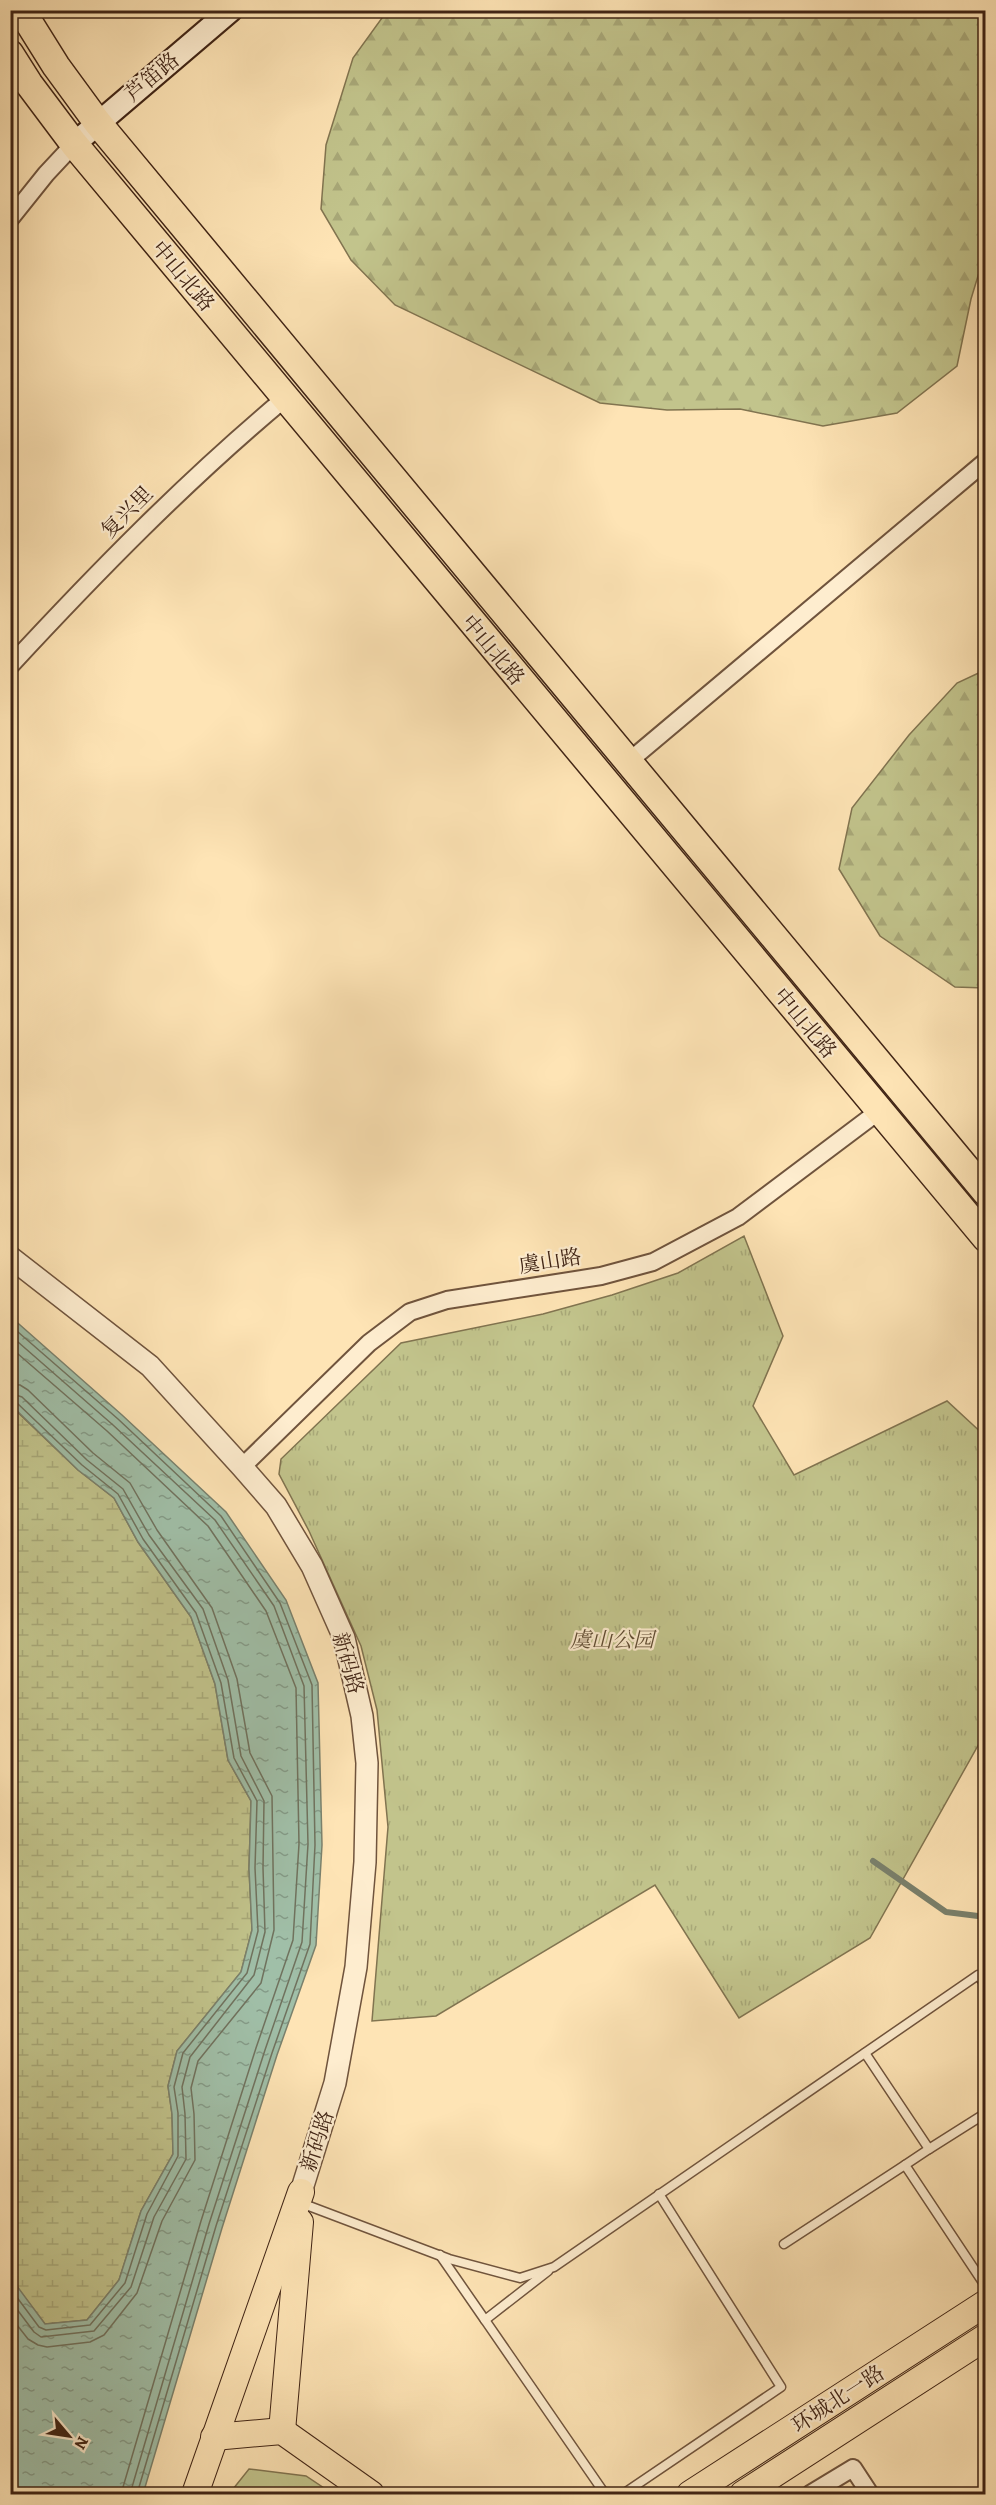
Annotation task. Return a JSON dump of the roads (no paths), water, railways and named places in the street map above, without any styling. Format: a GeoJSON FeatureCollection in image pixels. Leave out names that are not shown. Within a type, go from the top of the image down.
{"type":"FeatureCollection","features":[{"type":"Feature","properties":{"kind":"highway","name":"中山北路"},"geometry":{"type":"LineString","coordinates":[[21,10],[56,66],[97,122],[986,1192]]}},
{"type":"Feature","properties":{"kind":"highway","name":"中山北路"},"geometry":{"type":"LineString","coordinates":[[10,54],[29,84],[74,144],[284,399],[986,1238]]}},
{"type":"Feature","properties":{"kind":"main road","name":"芦笛路"},"geometry":{"type":"LineString","coordinates":[[74,144],[97,122],[231,10]]}},
{"type":"Feature","properties":{"kind":"main road"},"geometry":{"type":"LineString","coordinates":[[282,2431],[301,2197]]}},
{"type":"Feature","properties":{"kind":"main road"},"geometry":{"type":"LineString","coordinates":[[195,2494],[301,2197]]}},
{"type":"Feature","properties":{"kind":"main road","name":"环城北一路"},"geometry":{"type":"LineString","coordinates":[[690,2494],[986,2303]]}},
{"type":"Feature","properties":{"kind":"main road","name":"环城北一路"},"geometry":{"type":"LineString","coordinates":[[743,2494],[986,2337]]}},
{"type":"Feature","properties":{"kind":"main road"},"geometry":{"type":"LineString","coordinates":[[214,2437],[282,2431],[371,2494]]}},
{"type":"Feature","properties":{"kind":"street"},"geometry":{"type":"LineString","coordinates":[[10,219],[46,174],[74,144]]}},
{"type":"Feature","properties":{"kind":"street","name":"复兴里"},"geometry":{"type":"LineString","coordinates":[[10,666],[81,590],[184,488],[284,399]]}},
{"type":"Feature","properties":{"kind":"street"},"geometry":{"type":"LineString","coordinates":[[628,762],[986,461]]}},
{"type":"Feature","properties":{"kind":"street","name":"虞山路"},"geometry":{"type":"LineString","coordinates":[[242,1467],[369,1343],[410,1312],[447,1300],[601,1276],[653,1262],[738,1217],[879,1111]]}},
{"type":"Feature","properties":{"kind":"street","name":"新码路"},"geometry":{"type":"LineString","coordinates":[[10,1257],[150,1366],[242,1467],[276,1506],[312,1566],[344,1638],[362,1716],[367,1763],[364,1862],[356,1967],[335,2083],[301,2197]]}},
{"type":"Feature","properties":{"kind":"street"},"geometry":{"type":"LineString","coordinates":[[810,2494],[853,2468],[870,2494]]}},
{"type":"Feature","properties":{"kind":"lane"},"geometry":{"type":"LineString","coordinates":[[485,2320],[554,2267],[978,1975],[986,1986]]}},
{"type":"Feature","properties":{"kind":"lane"},"geometry":{"type":"LineString","coordinates":[[865,2053],[929,2149]]}},
{"type":"Feature","properties":{"kind":"lane"},"geometry":{"type":"LineString","coordinates":[[784,2244],[986,2114]]}},
{"type":"Feature","properties":{"kind":"lane"},"geometry":{"type":"LineString","coordinates":[[905,2165],[986,2288]]}},
{"type":"Feature","properties":{"kind":"lane"},"geometry":{"type":"LineString","coordinates":[[623,2494],[782,2386],[659,2194]]}},
{"type":"Feature","properties":{"kind":"lane"},"geometry":{"type":"LineString","coordinates":[[301,2197],[440,2255],[520,2278],[554,2267]]}},
{"type":"Feature","properties":{"kind":"lane"},"geometry":{"type":"LineString","coordinates":[[440,2255],[605,2494]]}},
{"type":"Feature","properties":{"kind":"water"},"geometry":{"type":"Polygon","coordinates":[[[11,1317],[122,1415],[226,1512],[286,1600],[318,1683],[322,1845],[316,1945],[277,2055],[222,2228],[143,2494],[11,2494],[11,2278],[45,2324],[87,2320],[119,2280],[141,2211],[173,2154],[172,2114],[168,2086],[177,2051],[241,1972],[252,1930],[249,1869],[251,1801],[228,1760],[215,1684],[191,1617],[138,1542],[114,1498],[78,1470],[11,1405],[11,1317]]]}},
{"type":"Feature","properties":{"kind":"waterway"},"geometry":{"type":"LineString","coordinates":[[873,1861],[946,1912],[986,1917]]}},
{"type":"Feature","properties":{"kind":"park label","name":"虞山公园"},"geometry":{"type":"Point","coordinates":[612,1640]}}]}
